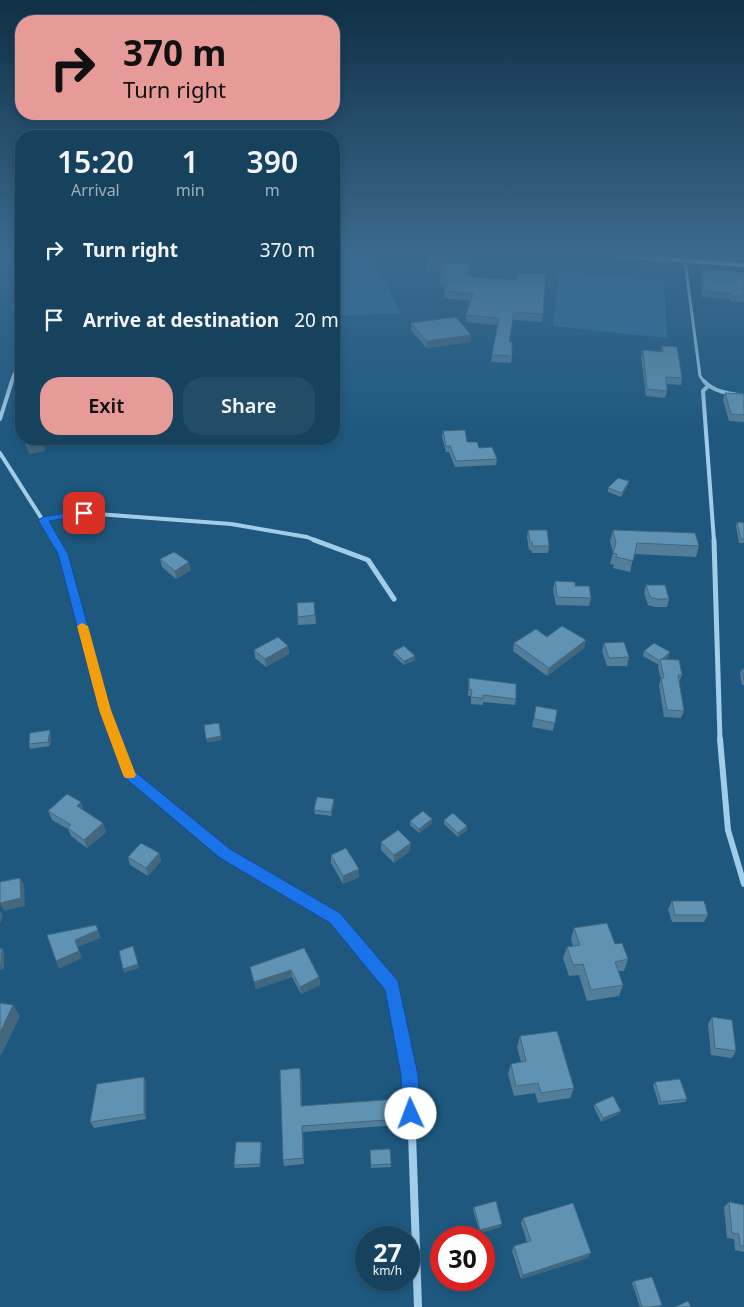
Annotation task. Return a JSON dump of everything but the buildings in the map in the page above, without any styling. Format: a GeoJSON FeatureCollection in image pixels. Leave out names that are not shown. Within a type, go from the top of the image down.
{"type":"FeatureCollection","features":[{"type":"Feature","properties":{"kind":"street"},"geometry":{"type":"LineString","coordinates":[[692,317],[700,376],[708,386],[729,394],[744,396]]}},
{"type":"Feature","properties":{"kind":"street"},"geometry":{"type":"LineString","coordinates":[[0,419],[1,410],[15,373]]}},
{"type":"Feature","properties":{"kind":"street"},"geometry":{"type":"LineString","coordinates":[[708,386],[703,391],[714,533],[721,758],[728,830],[744,884]]}},
{"type":"Feature","properties":{"kind":"street"},"geometry":{"type":"LineString","coordinates":[[0,453],[63,554],[105,710],[129,774],[225,854],[335,918],[392,986],[410,1075],[418,1307]]}},
{"type":"Feature","properties":{"kind":"street"},"geometry":{"type":"LineString","coordinates":[[43,520],[84,513],[231,524],[307,537],[368,560],[394,599]]}},
{"type":"Feature","properties":{"kind":"shaded area"},"geometry":{"type":"Polygon","coordinates":[[[554,317],[666,317],[667,338],[553,326],[554,317]]]}},
{"type":"Feature","properties":{"kind":"slow traffic"},"geometry":{"type":"LineString","coordinates":[[82,626],[105,710],[130,775]]}},
{"type":"Feature","properties":{"kind":"route"},"geometry":{"type":"LineString","coordinates":[[84,513],[43,520],[63,554],[105,710],[129,774],[225,854],[335,918],[392,986],[410,1075],[411,1114]]}}]}
